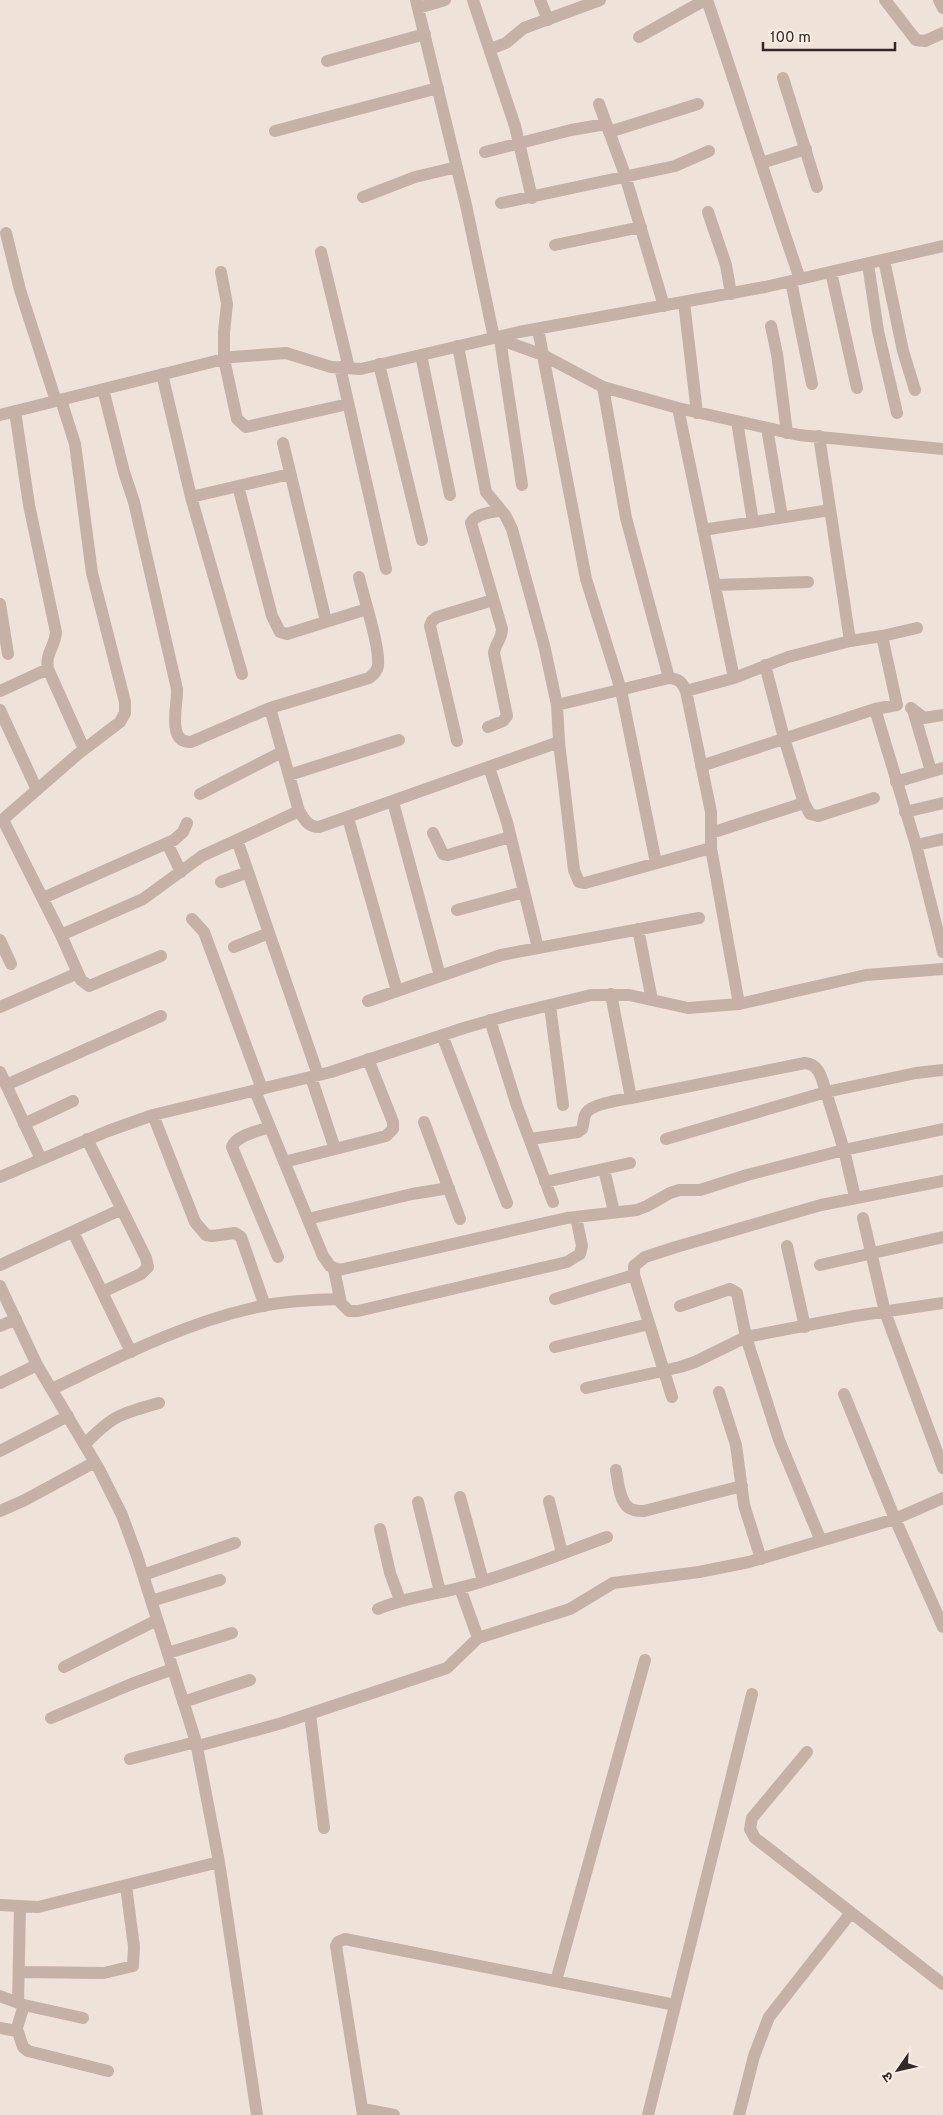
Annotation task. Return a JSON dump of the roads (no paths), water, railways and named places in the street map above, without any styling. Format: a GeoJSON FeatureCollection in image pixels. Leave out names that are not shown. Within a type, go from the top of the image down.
{"type":"FeatureCollection","features":[{"type":"Feature","properties":{"kind":"street"},"geometry":{"type":"LineString","coordinates":[[445,0],[417,4],[497,338],[522,485]]}},
{"type":"Feature","properties":{"kind":"street"},"geometry":{"type":"LineString","coordinates":[[473,0],[519,143],[532,198]]}},
{"type":"Feature","properties":{"kind":"street"},"geometry":{"type":"LineString","coordinates":[[540,0],[548,20]]}},
{"type":"Feature","properties":{"kind":"street"},"geometry":{"type":"LineString","coordinates":[[490,50],[506,43],[524,28],[600,0]]}},
{"type":"Feature","properties":{"kind":"street"},"geometry":{"type":"LineString","coordinates":[[639,37],[706,0],[761,163],[796,280],[812,384]]}},
{"type":"Feature","properties":{"kind":"street"},"geometry":{"type":"LineString","coordinates":[[885,0],[916,40],[925,41],[943,32]]}},
{"type":"Feature","properties":{"kind":"street"},"geometry":{"type":"LineString","coordinates":[[939,0],[943,8]]}},
{"type":"Feature","properties":{"kind":"street"},"geometry":{"type":"LineString","coordinates":[[327,61],[424,34]]}},
{"type":"Feature","properties":{"kind":"street"},"geometry":{"type":"LineString","coordinates":[[783,78],[817,188]]}},
{"type":"Feature","properties":{"kind":"street"},"geometry":{"type":"LineString","coordinates":[[275,131],[438,88]]}},
{"type":"Feature","properties":{"kind":"street"},"geometry":{"type":"LineString","coordinates":[[599,104],[626,178],[664,306]]}},
{"type":"Feature","properties":{"kind":"street"},"geometry":{"type":"LineString","coordinates":[[485,152],[571,130],[608,128],[698,104]]}},
{"type":"Feature","properties":{"kind":"street"},"geometry":{"type":"LineString","coordinates":[[501,203],[532,198],[675,166],[709,150]]}},
{"type":"Feature","properties":{"kind":"street"},"geometry":{"type":"LineString","coordinates":[[761,163],[806,150]]}},
{"type":"Feature","properties":{"kind":"street"},"geometry":{"type":"LineString","coordinates":[[363,197],[415,177],[457,167]]}},
{"type":"Feature","properties":{"kind":"street"},"geometry":{"type":"LineString","coordinates":[[708,212],[726,265],[731,294]]}},
{"type":"Feature","properties":{"kind":"street"},"geometry":{"type":"LineString","coordinates":[[555,244],[641,227]]}},
{"type":"Feature","properties":{"kind":"street"},"geometry":{"type":"LineString","coordinates":[[6,233],[20,290],[75,444],[92,573],[125,702],[125,713],[120,722],[84,749],[2,821],[43,898],[85,984],[89,986],[161,956]]}},
{"type":"Feature","properties":{"kind":"street"},"geometry":{"type":"LineString","coordinates":[[0,414],[224,359],[286,353],[331,367],[361,369],[538,329],[731,294],[943,246]]}},
{"type":"Feature","properties":{"kind":"street"},"geometry":{"type":"LineString","coordinates":[[321,252],[344,368],[348,404],[386,569]]}},
{"type":"Feature","properties":{"kind":"street"},"geometry":{"type":"LineString","coordinates":[[884,260],[898,328],[915,390]]}},
{"type":"Feature","properties":{"kind":"street"},"geometry":{"type":"LineString","coordinates":[[868,264],[878,331],[897,413]]}},
{"type":"Feature","properties":{"kind":"street"},"geometry":{"type":"LineString","coordinates":[[221,272],[227,304],[224,359],[237,419],[240,424],[246,427],[348,404]]}},
{"type":"Feature","properties":{"kind":"street"},"geometry":{"type":"LineString","coordinates":[[831,272],[857,388]]}},
{"type":"Feature","properties":{"kind":"street"},"geometry":{"type":"LineString","coordinates":[[684,302],[697,413]]}},
{"type":"Feature","properties":{"kind":"street"},"geometry":{"type":"LineString","coordinates":[[771,326],[777,354],[787,433]]}},
{"type":"Feature","properties":{"kind":"street"},"geometry":{"type":"LineString","coordinates":[[878,331],[898,328]]}},
{"type":"Feature","properties":{"kind":"street"},"geometry":{"type":"LineString","coordinates":[[538,329],[586,579],[621,690],[656,863]]}},
{"type":"Feature","properties":{"kind":"street"},"geometry":{"type":"LineString","coordinates":[[497,338],[543,355],[603,387],[697,413],[787,433],[840,440],[943,449]]}},
{"type":"Feature","properties":{"kind":"street"},"geometry":{"type":"LineString","coordinates":[[458,346],[486,492],[501,510],[512,529],[544,645],[557,705],[559,742],[576,878],[579,882],[585,883],[710,848]]}},
{"type":"Feature","properties":{"kind":"street"},"geometry":{"type":"LineString","coordinates":[[422,355],[450,495]]}},
{"type":"Feature","properties":{"kind":"street"},"geometry":{"type":"LineString","coordinates":[[380,364],[422,540]]}},
{"type":"Feature","properties":{"kind":"street"},"geometry":{"type":"LineString","coordinates":[[162,374],[191,497],[242,674]]}},
{"type":"Feature","properties":{"kind":"street"},"geometry":{"type":"LineString","coordinates":[[603,387],[626,518],[669,678]]}},
{"type":"Feature","properties":{"kind":"street"},"geometry":{"type":"LineString","coordinates":[[103,389],[136,510],[177,688],[174,719],[177,735],[183,740],[191,742],[270,708],[374,675],[378,668],[377,652],[359,577]]}},
{"type":"Feature","properties":{"kind":"street"},"geometry":{"type":"LineString","coordinates":[[678,408],[734,678]]}},
{"type":"Feature","properties":{"kind":"street"},"geometry":{"type":"LineString","coordinates":[[15,411],[29,505],[56,632],[55,639],[47,655],[48,669],[84,749]]}},
{"type":"Feature","properties":{"kind":"street"},"geometry":{"type":"LineString","coordinates":[[737,421],[753,522]]}},
{"type":"Feature","properties":{"kind":"street"},"geometry":{"type":"LineString","coordinates":[[767,428],[782,517]]}},
{"type":"Feature","properties":{"kind":"street"},"geometry":{"type":"LineString","coordinates":[[818,436],[850,641]]}},
{"type":"Feature","properties":{"kind":"street"},"geometry":{"type":"LineString","coordinates":[[283,443],[326,622]]}},
{"type":"Feature","properties":{"kind":"street"},"geometry":{"type":"LineString","coordinates":[[191,497],[290,474]]}},
{"type":"Feature","properties":{"kind":"street"},"geometry":{"type":"LineString","coordinates":[[238,486],[276,627],[280,632],[287,634],[366,609]]}},
{"type":"Feature","properties":{"kind":"street"},"geometry":{"type":"LineString","coordinates":[[488,727],[503,721],[508,716],[494,653],[494,648],[502,636],[502,629],[471,523],[473,519],[479,516],[501,510]]}},
{"type":"Feature","properties":{"kind":"street"},"geometry":{"type":"LineString","coordinates":[[704,530],[830,510]]}},
{"type":"Feature","properties":{"kind":"street"},"geometry":{"type":"LineString","coordinates":[[715,585],[808,582]]}},
{"type":"Feature","properties":{"kind":"street"},"geometry":{"type":"LineString","coordinates":[[458,741],[430,626],[437,617],[493,600]]}},
{"type":"Feature","properties":{"kind":"street"},"geometry":{"type":"LineString","coordinates":[[0,604],[2,637],[8,654]]}},
{"type":"Feature","properties":{"kind":"street"},"geometry":{"type":"LineString","coordinates":[[686,691],[734,678],[812,650],[917,628]]}},
{"type":"Feature","properties":{"kind":"street"},"geometry":{"type":"LineString","coordinates":[[882,636],[897,705]]}},
{"type":"Feature","properties":{"kind":"street"},"geometry":{"type":"LineString","coordinates":[[765,666],[784,738],[804,803],[810,814],[818,816],[874,798]]}},
{"type":"Feature","properties":{"kind":"street"},"geometry":{"type":"LineString","coordinates":[[0,691],[48,669]]}},
{"type":"Feature","properties":{"kind":"street"},"geometry":{"type":"LineString","coordinates":[[557,705],[669,678],[676,678],[682,682],[686,691],[711,812],[710,848],[739,1004]]}},
{"type":"Feature","properties":{"kind":"street"},"geometry":{"type":"LineString","coordinates":[[701,766],[875,709],[897,705],[907,706],[924,718],[943,715]]}},
{"type":"Feature","properties":{"kind":"street"},"geometry":{"type":"LineString","coordinates":[[270,708],[299,811],[312,827],[319,827],[348,818],[559,742]]}},
{"type":"Feature","properties":{"kind":"street"},"geometry":{"type":"LineString","coordinates":[[875,709],[916,845],[943,952]]}},
{"type":"Feature","properties":{"kind":"street"},"geometry":{"type":"LineString","coordinates":[[0,710],[37,790]]}},
{"type":"Feature","properties":{"kind":"street"},"geometry":{"type":"LineString","coordinates":[[896,782],[937,769],[913,710]]}},
{"type":"Feature","properties":{"kind":"street"},"geometry":{"type":"LineString","coordinates":[[289,775],[399,740]]}},
{"type":"Feature","properties":{"kind":"street"},"geometry":{"type":"LineString","coordinates":[[200,794],[282,752]]}},
{"type":"Feature","properties":{"kind":"street"},"geometry":{"type":"LineString","coordinates":[[489,767],[510,837],[538,948]]}},
{"type":"Feature","properties":{"kind":"street"},"geometry":{"type":"LineString","coordinates":[[393,802],[440,976]]}},
{"type":"Feature","properties":{"kind":"street"},"geometry":{"type":"LineString","coordinates":[[710,833],[804,803]]}},
{"type":"Feature","properties":{"kind":"street"},"geometry":{"type":"LineString","coordinates":[[906,812],[943,803]]}},
{"type":"Feature","properties":{"kind":"street"},"geometry":{"type":"LineString","coordinates":[[61,935],[143,899],[202,856],[299,811]]}},
{"type":"Feature","properties":{"kind":"street"},"geometry":{"type":"LineString","coordinates":[[348,818],[397,991]]}},
{"type":"Feature","properties":{"kind":"street"},"geometry":{"type":"LineString","coordinates":[[43,898],[167,843],[183,832],[187,823]]}},
{"type":"Feature","properties":{"kind":"street"},"geometry":{"type":"LineString","coordinates":[[433,833],[443,854],[448,855],[510,837]]}},
{"type":"Feature","properties":{"kind":"street"},"geometry":{"type":"LineString","coordinates":[[237,840],[269,934],[335,1149]]}},
{"type":"Feature","properties":{"kind":"street"},"geometry":{"type":"LineString","coordinates":[[167,843],[181,872]]}},
{"type":"Feature","properties":{"kind":"street"},"geometry":{"type":"LineString","coordinates":[[916,845],[942,843]]}},
{"type":"Feature","properties":{"kind":"street"},"geometry":{"type":"LineString","coordinates":[[221,882],[248,872]]}},
{"type":"Feature","properties":{"kind":"street"},"geometry":{"type":"LineString","coordinates":[[456,910],[524,892]]}},
{"type":"Feature","properties":{"kind":"street"},"geometry":{"type":"LineString","coordinates":[[368,1002],[501,955],[699,918]]}},
{"type":"Feature","properties":{"kind":"street"},"geometry":{"type":"LineString","coordinates":[[192,919],[204,932],[270,1127],[323,1256],[334,1269],[340,1300],[344,1308],[349,1311],[358,1312],[567,1262],[580,1254],[582,1246],[576,1217]]}},
{"type":"Feature","properties":{"kind":"street"},"geometry":{"type":"LineString","coordinates":[[638,929],[652,1000]]}},
{"type":"Feature","properties":{"kind":"street"},"geometry":{"type":"LineString","coordinates":[[234,947],[269,934]]}},
{"type":"Feature","properties":{"kind":"street"},"geometry":{"type":"LineString","coordinates":[[0,940],[12,964]]}},
{"type":"Feature","properties":{"kind":"street"},"geometry":{"type":"LineString","coordinates":[[0,1177],[87,1139],[153,1115],[314,1076],[490,1020],[591,995],[611,994],[688,1008],[739,1004],[866,975],[943,969]]}},
{"type":"Feature","properties":{"kind":"street"},"geometry":{"type":"LineString","coordinates":[[0,1006],[78,973]]}},
{"type":"Feature","properties":{"kind":"street"},"geometry":{"type":"LineString","coordinates":[[611,994],[631,1098]]}},
{"type":"Feature","properties":{"kind":"street"},"geometry":{"type":"LineString","coordinates":[[550,1006],[563,1105]]}},
{"type":"Feature","properties":{"kind":"street"},"geometry":{"type":"LineString","coordinates":[[6,1085],[161,1016]]}},
{"type":"Feature","properties":{"kind":"street"},"geometry":{"type":"LineString","coordinates":[[490,1020],[553,1202]]}},
{"type":"Feature","properties":{"kind":"street"},"geometry":{"type":"LineString","coordinates":[[442,1035],[507,1203]]}},
{"type":"Feature","properties":{"kind":"street"},"geometry":{"type":"LineString","coordinates":[[284,1162],[386,1136],[393,1129],[393,1122],[368,1059]]}},
{"type":"Feature","properties":{"kind":"street"},"geometry":{"type":"LineString","coordinates":[[530,1139],[578,1132],[582,1129],[585,1117],[590,1109],[615,1100],[811,1063],[818,1069],[826,1092],[844,1150],[855,1198]]}},
{"type":"Feature","properties":{"kind":"street"},"geometry":{"type":"LineString","coordinates":[[666,1139],[826,1092],[916,1073],[943,1070]]}},
{"type":"Feature","properties":{"kind":"street"},"geometry":{"type":"LineString","coordinates":[[0,1072],[41,1160]]}},
{"type":"Feature","properties":{"kind":"street"},"geometry":{"type":"LineString","coordinates":[[24,1124],[73,1101]]}},
{"type":"Feature","properties":{"kind":"street"},"geometry":{"type":"LineString","coordinates":[[153,1115],[195,1222],[206,1235],[235,1233],[241,1237],[265,1306]]}},
{"type":"Feature","properties":{"kind":"street"},"geometry":{"type":"LineString","coordinates":[[424,1122],[460,1220]]}},
{"type":"Feature","properties":{"kind":"street"},"geometry":{"type":"LineString","coordinates":[[270,1127],[239,1138],[233,1143],[232,1147],[278,1257]]}},
{"type":"Feature","properties":{"kind":"street"},"geometry":{"type":"LineString","coordinates":[[334,1269],[339,1270],[407,1256],[576,1217],[637,1210],[679,1190],[700,1190],[747,1175],[844,1150],[943,1129]]}},
{"type":"Feature","properties":{"kind":"street"},"geometry":{"type":"LineString","coordinates":[[87,1139],[146,1258],[148,1267],[141,1274],[102,1292]]}},
{"type":"Feature","properties":{"kind":"street"},"geometry":{"type":"LineString","coordinates":[[545,1182],[630,1163]]}},
{"type":"Feature","properties":{"kind":"street"},"geometry":{"type":"LineString","coordinates":[[604,1169],[614,1212]]}},
{"type":"Feature","properties":{"kind":"street"},"geometry":{"type":"LineString","coordinates":[[672,1397],[634,1274],[634,1266],[645,1257],[821,1204],[943,1181]]}},
{"type":"Feature","properties":{"kind":"street"},"geometry":{"type":"LineString","coordinates":[[308,1219],[396,1198],[449,1188]]}},
{"type":"Feature","properties":{"kind":"street"},"geometry":{"type":"LineString","coordinates":[[0,1265],[122,1209]]}},
{"type":"Feature","properties":{"kind":"street"},"geometry":{"type":"LineString","coordinates":[[863,1218],[885,1312],[943,1468]]}},
{"type":"Feature","properties":{"kind":"street"},"geometry":{"type":"LineString","coordinates":[[73,1232],[131,1352]]}},
{"type":"Feature","properties":{"kind":"street"},"geometry":{"type":"LineString","coordinates":[[820,1265],[943,1237]]}},
{"type":"Feature","properties":{"kind":"street"},"geometry":{"type":"LineString","coordinates":[[787,1246],[805,1326]]}},
{"type":"Feature","properties":{"kind":"street"},"geometry":{"type":"LineString","coordinates":[[555,1299],[634,1274]]}},
{"type":"Feature","properties":{"kind":"street"},"geometry":{"type":"LineString","coordinates":[[0,1286],[37,1365],[95,1462],[122,1515],[197,1744],[219,1862],[257,2115]]}},
{"type":"Feature","properties":{"kind":"street"},"geometry":{"type":"LineString","coordinates":[[680,1306],[730,1289],[739,1297],[746,1337],[779,1440],[821,1541]]}},
{"type":"Feature","properties":{"kind":"street"},"geometry":{"type":"LineString","coordinates":[[52,1389],[171,1334],[226,1315],[265,1306],[310,1300],[340,1300]]}},
{"type":"Feature","properties":{"kind":"street"},"geometry":{"type":"LineString","coordinates":[[586,1388],[664,1371],[695,1362],[746,1337],[943,1303]]}},
{"type":"Feature","properties":{"kind":"street"},"geometry":{"type":"LineString","coordinates":[[0,1326],[16,1319]]}},
{"type":"Feature","properties":{"kind":"street"},"geometry":{"type":"LineString","coordinates":[[556,1347],[650,1324]]}},
{"type":"Feature","properties":{"kind":"street"},"geometry":{"type":"LineString","coordinates":[[0,1383],[37,1365]]}},
{"type":"Feature","properties":{"kind":"street"},"geometry":{"type":"LineString","coordinates":[[720,1392],[736,1445],[744,1505],[761,1559]]}},
{"type":"Feature","properties":{"kind":"street"},"geometry":{"type":"LineString","coordinates":[[844,1394],[895,1519],[943,1626]]}},
{"type":"Feature","properties":{"kind":"street"},"geometry":{"type":"LineString","coordinates":[[84,1444],[112,1418],[122,1413],[159,1403]]}},
{"type":"Feature","properties":{"kind":"street"},"geometry":{"type":"LineString","coordinates":[[0,1451],[68,1416]]}},
{"type":"Feature","properties":{"kind":"street"},"geometry":{"type":"LineString","coordinates":[[0,1511],[25,1500],[95,1462]]}},
{"type":"Feature","properties":{"kind":"street"},"geometry":{"type":"LineString","coordinates":[[616,1470],[623,1501],[628,1508],[633,1510],[644,1511],[742,1486]]}},
{"type":"Feature","properties":{"kind":"street"},"geometry":{"type":"LineString","coordinates":[[460,1497],[483,1582]]}},
{"type":"Feature","properties":{"kind":"street"},"geometry":{"type":"LineString","coordinates":[[130,1759],[282,1723],[447,1668],[478,1638],[570,1609],[613,1583],[699,1572],[761,1559],[895,1519],[943,1498]]}},
{"type":"Feature","properties":{"kind":"street"},"geometry":{"type":"LineString","coordinates":[[548,1501],[562,1553]]}},
{"type":"Feature","properties":{"kind":"street"},"geometry":{"type":"LineString","coordinates":[[418,1502],[440,1592]]}},
{"type":"Feature","properties":{"kind":"street"},"geometry":{"type":"LineString","coordinates":[[380,1529],[390,1573],[400,1600]]}},
{"type":"Feature","properties":{"kind":"street"},"geometry":{"type":"LineString","coordinates":[[378,1609],[400,1600],[483,1582],[607,1536]]}},
{"type":"Feature","properties":{"kind":"street"},"geometry":{"type":"LineString","coordinates":[[143,1575],[235,1543]]}},
{"type":"Feature","properties":{"kind":"street"},"geometry":{"type":"LineString","coordinates":[[151,1601],[220,1580]]}},
{"type":"Feature","properties":{"kind":"street"},"geometry":{"type":"LineString","coordinates":[[460,1588],[478,1638]]}},
{"type":"Feature","properties":{"kind":"street"},"geometry":{"type":"LineString","coordinates":[[64,1667],[157,1620]]}},
{"type":"Feature","properties":{"kind":"street"},"geometry":{"type":"LineString","coordinates":[[168,1653],[232,1633]]}},
{"type":"Feature","properties":{"kind":"street"},"geometry":{"type":"LineString","coordinates":[[556,1980],[645,1660]]}},
{"type":"Feature","properties":{"kind":"street"},"geometry":{"type":"LineString","coordinates":[[51,1718],[134,1683],[173,1670]]}},
{"type":"Feature","properties":{"kind":"street"},"geometry":{"type":"LineString","coordinates":[[183,1702],[250,1680]]}},
{"type":"Feature","properties":{"kind":"street"},"geometry":{"type":"LineString","coordinates":[[648,2115],[752,1694]]}},
{"type":"Feature","properties":{"kind":"street"},"geometry":{"type":"LineString","coordinates":[[310,1714],[324,1828]]}},
{"type":"Feature","properties":{"kind":"street"},"geometry":{"type":"LineString","coordinates":[[807,1752],[752,1818],[750,1829],[755,1838],[850,1914],[943,1984]]}},
{"type":"Feature","properties":{"kind":"street"},"geometry":{"type":"LineString","coordinates":[[0,1905],[38,1907],[219,1862]]}},
{"type":"Feature","properties":{"kind":"street"},"geometry":{"type":"LineString","coordinates":[[19,1972],[104,1973],[133,1966],[134,1947],[126,1886]]}},
{"type":"Feature","properties":{"kind":"street"},"geometry":{"type":"LineString","coordinates":[[20,1907],[19,1972],[21,2004],[17,2029],[23,2047],[28,2051],[108,2071]]}},
{"type":"Feature","properties":{"kind":"street"},"geometry":{"type":"LineString","coordinates":[[739,2115],[754,2056],[769,2016],[850,1914]]}},
{"type":"Feature","properties":{"kind":"street"},"geometry":{"type":"LineString","coordinates":[[394,2115],[363,2112],[336,1946],[338,1942],[345,1939],[675,2005]]}},
{"type":"Feature","properties":{"kind":"street"},"geometry":{"type":"LineString","coordinates":[[0,1996],[21,2004],[83,2018]]}},
{"type":"Feature","properties":{"kind":"street"},"geometry":{"type":"LineString","coordinates":[[0,2028],[12,2031],[17,2029]]}}]}
